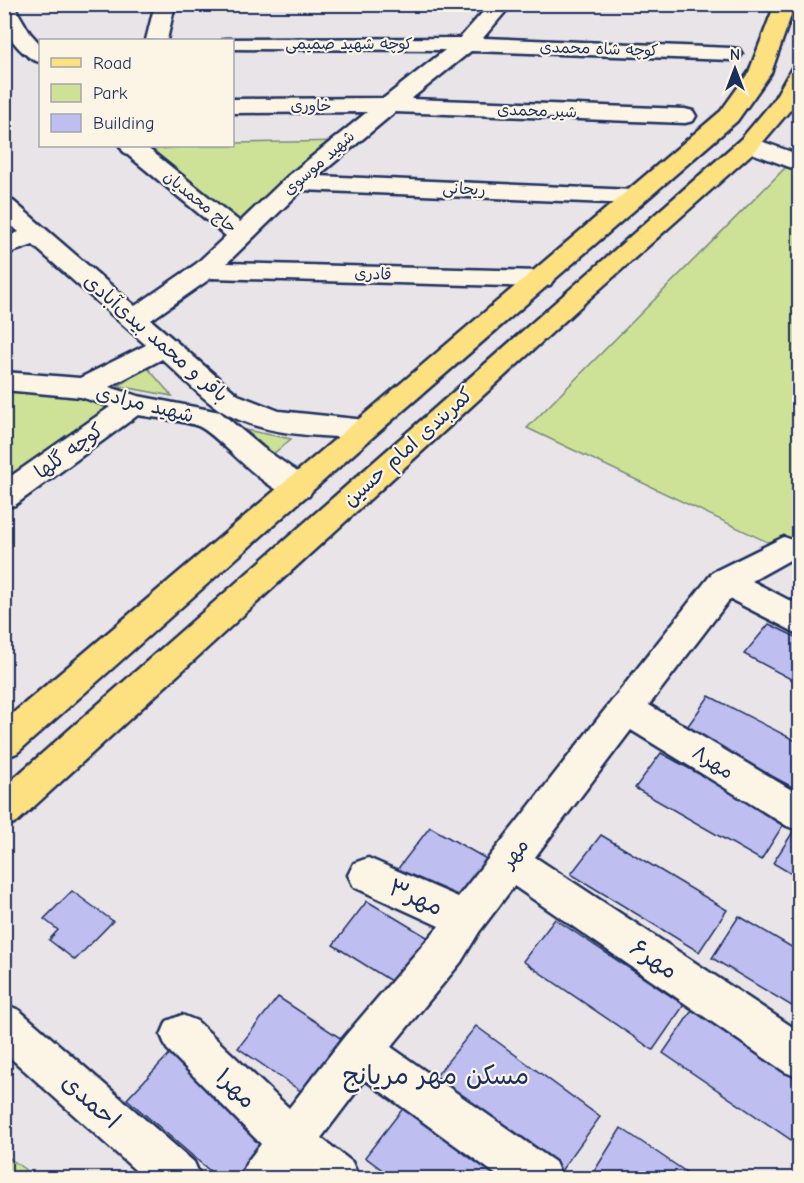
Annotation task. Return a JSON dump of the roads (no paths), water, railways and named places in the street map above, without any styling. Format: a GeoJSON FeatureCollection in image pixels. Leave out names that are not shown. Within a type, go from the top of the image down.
{"type":"FeatureCollection","features":[{"type":"Feature","properties":{"kind":"main road","name":"کمربندی امام حسین"},"geometry":{"type":"LineString","coordinates":[[4,743],[365,428],[707,136],[745,98],[769,54],[785,4]]}},
{"type":"Feature","properties":{"kind":"main road","name":"کمربندی امام حسین"},"geometry":{"type":"LineString","coordinates":[[4,811],[749,144],[783,104],[800,73]]}},
{"type":"Feature","properties":{"kind":"main road"},"geometry":{"type":"LineString","coordinates":[[298,488],[337,511]]}},
{"type":"Feature","properties":{"kind":"street"},"geometry":{"type":"LineString","coordinates":[[157,39],[165,4]]}},
{"type":"Feature","properties":{"kind":"street","name":"شهید موسوی"},"geometry":{"type":"LineString","coordinates":[[134,319],[205,270],[296,182],[466,44],[502,4]]}},
{"type":"Feature","properties":{"kind":"street"},"geometry":{"type":"LineString","coordinates":[[4,6],[21,36],[39,55]]}},
{"type":"Feature","properties":{"kind":"street","name":"کوچه شهید صمیمی"},"geometry":{"type":"LineString","coordinates":[[234,44],[466,44]]}},
{"type":"Feature","properties":{"kind":"street","name":"کوچه شاه محمدی"},"geometry":{"type":"LineString","coordinates":[[466,44],[731,54]]}},
{"type":"Feature","properties":{"kind":"street","name":"خاوری"},"geometry":{"type":"LineString","coordinates":[[234,106],[389,105]]}},
{"type":"Feature","properties":{"kind":"street","name":"شیر محمدی"},"geometry":{"type":"LineString","coordinates":[[389,105],[685,116]]}},
{"type":"Feature","properties":{"kind":"street"},"geometry":{"type":"LineString","coordinates":[[749,144],[797,160]]}},
{"type":"Feature","properties":{"kind":"street","name":"حاج محمدیان"},"geometry":{"type":"LineString","coordinates":[[132,147],[241,236]]}},
{"type":"Feature","properties":{"kind":"street","name":"ریحانی"},"geometry":{"type":"LineString","coordinates":[[296,182],[633,197]]}},
{"type":"Feature","properties":{"kind":"street","name":"باقر و محمد بیدی‌آبادی"},"geometry":{"type":"LineString","coordinates":[[4,206],[165,347],[219,411],[254,415],[293,426],[365,428]]}},
{"type":"Feature","properties":{"kind":"street"},"geometry":{"type":"LineString","coordinates":[[4,247],[37,234]]}},
{"type":"Feature","properties":{"kind":"street","name":"قادری"},"geometry":{"type":"LineString","coordinates":[[205,270],[541,279]]}},
{"type":"Feature","properties":{"kind":"street"},"geometry":{"type":"LineString","coordinates":[[84,388],[165,347]]}},
{"type":"Feature","properties":{"kind":"street","name":"شهید مرادی"},"geometry":{"type":"LineString","coordinates":[[4,381],[84,388],[133,405],[219,411],[243,448],[298,488]]}},
{"type":"Feature","properties":{"kind":"street","name":"کوچه گلها"},"geometry":{"type":"LineString","coordinates":[[4,497],[133,405]]}},
{"type":"Feature","properties":{"kind":"street","name":"مهر"},"geometry":{"type":"LineString","coordinates":[[264,1179],[360,1051],[447,949],[465,919],[725,581],[784,549]]}},
{"type":"Feature","properties":{"kind":"street"},"geometry":{"type":"LineString","coordinates":[[725,581],[800,622]]}},
{"type":"Feature","properties":{"kind":"street","name":"مهر۸"},"geometry":{"type":"LineString","coordinates":[[626,709],[800,815]]}},
{"type":"Feature","properties":{"kind":"street","name":"مهر۶"},"geometry":{"type":"LineString","coordinates":[[509,861],[800,1057]]}},
{"type":"Feature","properties":{"kind":"street","name":"مهر۳"},"geometry":{"type":"LineString","coordinates":[[368,875],[465,919]]}},
{"type":"Feature","properties":{"kind":"street","name":"احمدی"},"geometry":{"type":"LineString","coordinates":[[4,1024],[178,1179]]}},
{"type":"Feature","properties":{"kind":"street","name":"مهر۱"},"geometry":{"type":"LineString","coordinates":[[182,1035],[291,1142],[336,1179]]}},
{"type":"Feature","properties":{"kind":"street"},"geometry":{"type":"LineString","coordinates":[[360,1051],[539,1179]]}},
{"type":"Feature","properties":{"kind":"district","name":"مسکن مهر مریانج"},"geometry":{"type":"Point","coordinates":[436,1076]}}]}
